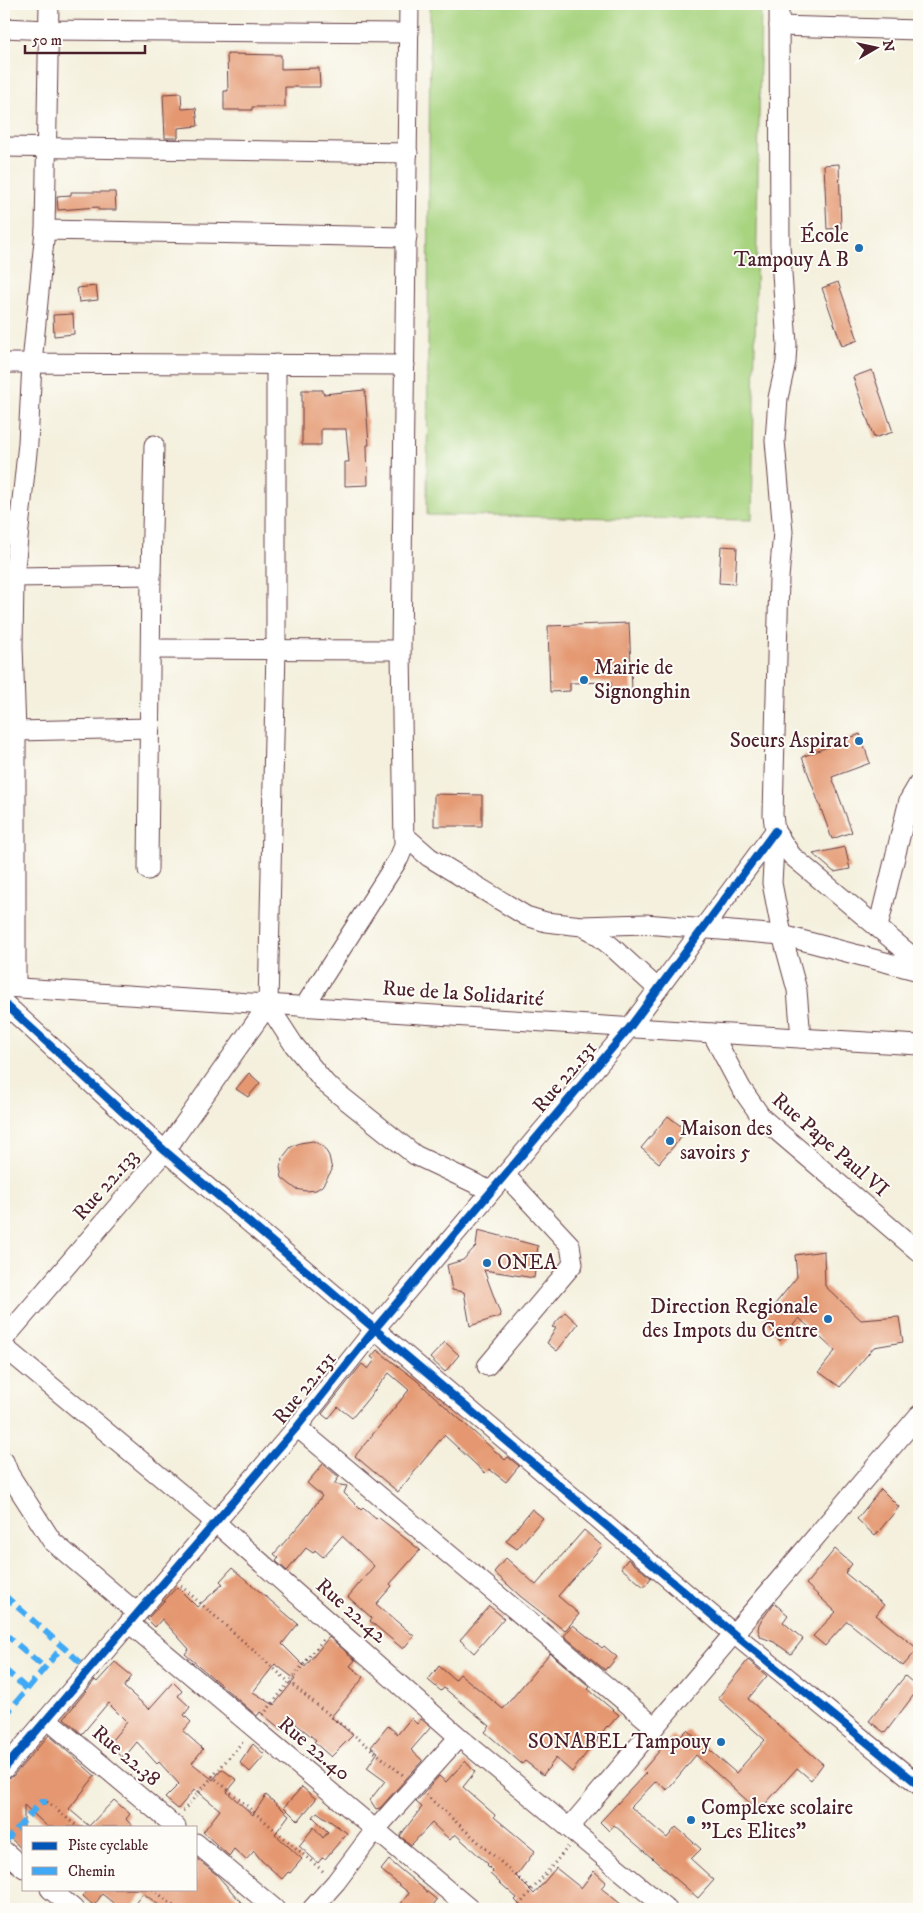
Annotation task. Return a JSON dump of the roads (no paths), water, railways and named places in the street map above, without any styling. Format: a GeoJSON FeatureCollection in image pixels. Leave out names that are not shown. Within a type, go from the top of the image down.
{"type":"FeatureCollection","features":[{"type":"Feature","properties":{"kind":"street"},"geometry":{"type":"LineString","coordinates":[[10,987],[16,731],[8,646],[28,443],[32,362],[44,230],[48,4]]}},
{"type":"Feature","properties":{"kind":"street"},"geometry":{"type":"LineString","coordinates":[[304,1007],[399,858],[404,846],[401,650],[410,4]]}},
{"type":"Feature","properties":{"kind":"street"},"geometry":{"type":"LineString","coordinates":[[779,4],[780,245],[787,344],[786,362],[778,398],[775,441],[783,532],[779,578],[772,815],[774,831],[772,883],[782,935],[797,990],[802,1038]]}},
{"type":"Feature","properties":{"kind":"street"},"geometry":{"type":"LineString","coordinates":[[779,26],[919,30]]}},
{"type":"Feature","properties":{"kind":"street"},"geometry":{"type":"LineString","coordinates":[[4,28],[409,33]]}},
{"type":"Feature","properties":{"kind":"street"},"geometry":{"type":"LineString","coordinates":[[4,147],[408,153]]}},
{"type":"Feature","properties":{"kind":"street"},"geometry":{"type":"LineString","coordinates":[[44,230],[407,237]]}},
{"type":"Feature","properties":{"kind":"street"},"geometry":{"type":"LineString","coordinates":[[4,363],[405,365]]}},
{"type":"Feature","properties":{"kind":"street"},"geometry":{"type":"LineString","coordinates":[[276,364],[276,649],[268,1005],[294,1045],[326,1084],[414,1155],[491,1191]]}},
{"type":"Feature","properties":{"kind":"street"},"geometry":{"type":"LineString","coordinates":[[148,870],[154,445]]}},
{"type":"Feature","properties":{"kind":"street"},"geometry":{"type":"LineString","coordinates":[[14,577],[151,575]]}},
{"type":"Feature","properties":{"kind":"street"},"geometry":{"type":"LineString","coordinates":[[152,649],[401,650]]}},
{"type":"Feature","properties":{"kind":"street"},"geometry":{"type":"LineString","coordinates":[[16,731],[150,728]]}},
{"type":"Feature","properties":{"kind":"street"},"geometry":{"type":"LineString","coordinates":[[878,928],[909,800],[919,783]]}},
{"type":"Feature","properties":{"kind":"street"},"geometry":{"type":"LineString","coordinates":[[774,831],[792,856],[919,962]]}},
{"type":"Feature","properties":{"kind":"street","name":"Rue 22.131"},"geometry":{"type":"LineString","coordinates":[[4,1769],[297,1427],[374,1330],[630,1027],[774,831]]}},
{"type":"Feature","properties":{"kind":"street"},"geometry":{"type":"LineString","coordinates":[[405,836],[429,856],[526,916],[546,922],[582,926],[645,924],[782,935],[919,970]]}},
{"type":"Feature","properties":{"kind":"street"},"geometry":{"type":"LineString","coordinates":[[582,926],[612,947],[658,989]]}},
{"type":"Feature","properties":{"kind":"street","name":"Rue de la Solidarité"},"geometry":{"type":"LineString","coordinates":[[10,987],[268,1005],[919,1045]]}},
{"type":"Feature","properties":{"kind":"street"},"geometry":{"type":"LineString","coordinates":[[4,1003],[164,1151],[734,1634],[919,1785]]}},
{"type":"Feature","properties":{"kind":"street","name":"Rue 22.133"},"geometry":{"type":"LineString","coordinates":[[4,1339],[164,1151],[268,1005]]}},
{"type":"Feature","properties":{"kind":"street","name":"Rue Pape Paul VI"},"geometry":{"type":"LineString","coordinates":[[712,1033],[741,1088],[762,1118],[919,1252]]}},
{"type":"Feature","properties":{"kind":"street"},"geometry":{"type":"LineString","coordinates":[[487,1366],[573,1264],[570,1245],[505,1175]]}},
{"type":"Feature","properties":{"kind":"street","name":"Rue 22.42"},"geometry":{"type":"LineString","coordinates":[[4,1347],[215,1522],[459,1737],[667,1909]]}},
{"type":"Feature","properties":{"kind":"street"},"geometry":{"type":"LineString","coordinates":[[573,1831],[654,1726],[919,1415]]}},
{"type":"Feature","properties":{"kind":"street"},"geometry":{"type":"LineString","coordinates":[[297,1427],[654,1726]]}},
{"type":"Feature","properties":{"kind":"street","name":"Rue 22.40"},"geometry":{"type":"LineString","coordinates":[[4,1461],[8,1474],[52,1541],[133,1618],[375,1830],[470,1909]]}},
{"type":"Feature","properties":{"kind":"street","name":"Rue 22.38"},"geometry":{"type":"LineString","coordinates":[[47,1719],[175,1826]]}},
{"type":"Feature","properties":{"kind":"street"},"geometry":{"type":"LineString","coordinates":[[312,1909],[336,1882],[375,1830],[459,1737]]}},
{"type":"Feature","properties":{"kind":"street"},"geometry":{"type":"LineString","coordinates":[[198,1845],[275,1909]]}},
{"type":"Feature","properties":{"kind":"street"},"geometry":{"type":"LineString","coordinates":[[4,1851],[22,1866]]}},
{"type":"Feature","properties":{"kind":"street"},"geometry":{"type":"LineString","coordinates":[[51,1890],[74,1909]]}},
{"type":"Feature","properties":{"kind":"place","name":"École Tampouy A B"},"geometry":{"type":"Point","coordinates":[859,248]}},
{"type":"Feature","properties":{"kind":"place","name":"Mairie de Signonghin"},"geometry":{"type":"Point","coordinates":[584,680]}},
{"type":"Feature","properties":{"kind":"place","name":"Soeurs Aspirat"},"geometry":{"type":"Point","coordinates":[859,741]}},
{"type":"Feature","properties":{"kind":"place","name":"Maison des savoirs 5"},"geometry":{"type":"Point","coordinates":[670,1141]}},
{"type":"Feature","properties":{"kind":"place","name":"ONEA"},"geometry":{"type":"Point","coordinates":[487,1263]}},
{"type":"Feature","properties":{"kind":"place","name":"Direction Regionale des Impots du Centre"},"geometry":{"type":"Point","coordinates":[828,1319]}},
{"type":"Feature","properties":{"kind":"place","name":"SONABEL Tampouy"},"geometry":{"type":"Point","coordinates":[721,1742]}},
{"type":"Feature","properties":{"kind":"place","name":"Complexe scolaire \"Les Elites\""},"geometry":{"type":"Point","coordinates":[691,1820]}}]}
